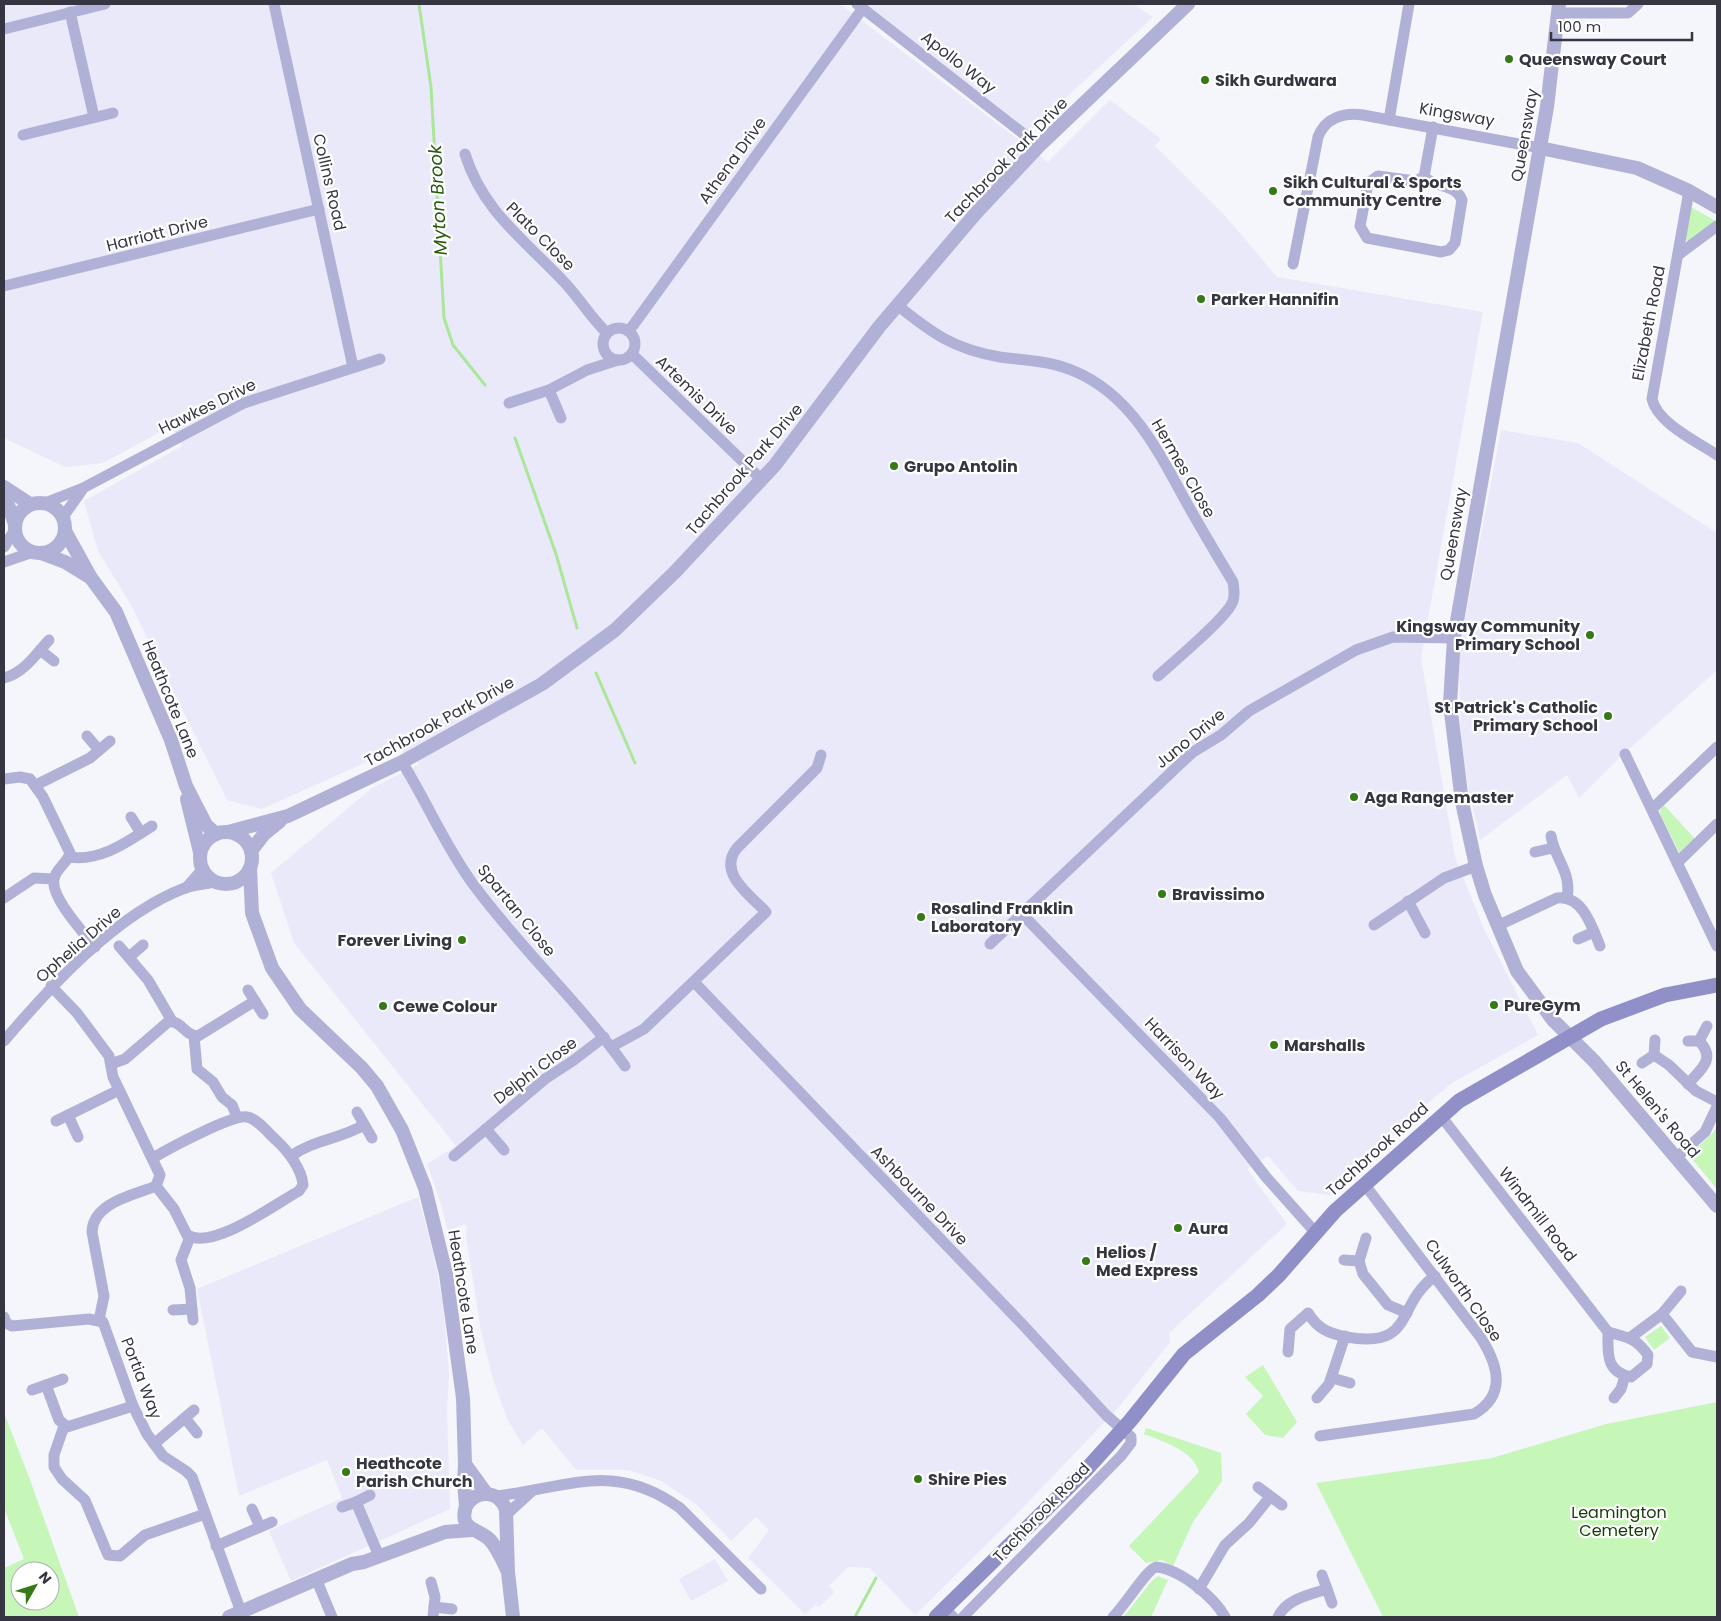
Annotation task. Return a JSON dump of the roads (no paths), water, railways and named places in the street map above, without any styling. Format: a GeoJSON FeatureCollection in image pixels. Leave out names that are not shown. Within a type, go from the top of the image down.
{"type":"FeatureCollection","features":[{"type":"Feature","properties":{"kind":"main road","name":"Tachbrook Road"},"geometry":{"type":"LineString","coordinates":[[945,1614],[1123,1430],[1184,1354],[1258,1295],[1279,1275],[1335,1211],[1441,1116],[1478,1088],[1601,1019],[1672,994],[1717,985]]}},
{"type":"Feature","properties":{"kind":"street"},"geometry":{"type":"LineString","coordinates":[[4,29],[105,4]]}},
{"type":"Feature","properties":{"kind":"street","name":"Collins Road"},"geometry":{"type":"LineString","coordinates":[[274,4],[353,367]]}},
{"type":"Feature","properties":{"kind":"street","name":"Tachbrook Park Drive"},"geometry":{"type":"LineString","coordinates":[[222,833],[288,816],[343,792],[402,762],[542,684],[600,642],[655,594],[762,480],[815,415],[897,305],[976,213],[1039,146],[1188,4]]}},
{"type":"Feature","properties":{"kind":"street"},"geometry":{"type":"LineString","coordinates":[[1388,120],[1409,4]]}},
{"type":"Feature","properties":{"kind":"street","name":"Queensway"},"geometry":{"type":"LineString","coordinates":[[1570,1038],[1520,977],[1497,926],[1476,866],[1459,784],[1450,704],[1454,638],[1540,148],[1559,8],[1628,13],[1638,4]]}},
{"type":"Feature","properties":{"kind":"street","name":"Apollo Way"},"geometry":{"type":"LineString","coordinates":[[860,6],[1039,146]]}},
{"type":"Feature","properties":{"kind":"street","name":"Athena Drive"},"geometry":{"type":"LineString","coordinates":[[629,332],[860,6]]}},
{"type":"Feature","properties":{"kind":"street"},"geometry":{"type":"LineString","coordinates":[[70,12],[94,117]]}},
{"type":"Feature","properties":{"kind":"street"},"geometry":{"type":"LineString","coordinates":[[22,135],[113,113]]}},
{"type":"Feature","properties":{"kind":"street","name":"Kingsway"},"geometry":{"type":"LineString","coordinates":[[1293,264],[1315,145],[1320,131],[1329,122],[1346,114],[1433,127],[1638,168],[1689,191],[1717,207]]}},
{"type":"Feature","properties":{"kind":"street"},"geometry":{"type":"LineString","coordinates":[[1424,177],[1433,127]]}},
{"type":"Feature","properties":{"kind":"street","name":"Plato Close"},"geometry":{"type":"LineString","coordinates":[[465,154],[474,179],[491,208],[567,286],[607,333]]}},
{"type":"Feature","properties":{"kind":"street"},"geometry":{"type":"LineString","coordinates":[[1378,176],[1415,181],[1424,177],[1436,186],[1455,190],[1461,196],[1455,243],[1452,247],[1441,252],[1368,238],[1360,226],[1371,180],[1378,176]]}},
{"type":"Feature","properties":{"kind":"street","name":"Elizabeth Road"},"geometry":{"type":"LineString","coordinates":[[1689,191],[1652,399],[1655,408],[1664,419],[1717,456]]}},
{"type":"Feature","properties":{"kind":"street","name":"Harriott Drive"},"geometry":{"type":"LineString","coordinates":[[4,286],[319,210]]}},
{"type":"Feature","properties":{"kind":"street","name":"Elizabeth Road"},"geometry":{"type":"LineString","coordinates":[[1678,255],[1717,226]]}},
{"type":"Feature","properties":{"kind":"street","name":"Hermes Close"},"geometry":{"type":"LineString","coordinates":[[897,305],[934,334],[955,345],[981,353],[1064,367],[1081,374],[1109,391],[1148,434],[1233,582],[1234,592],[1233,602],[1221,617],[1158,676]]}},
{"type":"Feature","properties":{"kind":"street"},"geometry":{"type":"LineString","coordinates":[[509,404],[550,390],[587,370],[628,358],[632,354],[635,344],[629,332],[615,329],[607,333],[598,359],[587,370]]}},
{"type":"Feature","properties":{"kind":"street"},"geometry":{"type":"LineString","coordinates":[[603,349],[609,357],[618,360]]}},
{"type":"Feature","properties":{"kind":"street","name":"Artemis Drive"},"geometry":{"type":"LineString","coordinates":[[632,354],[762,480]]}},
{"type":"Feature","properties":{"kind":"street","name":"Hawkes Drive"},"geometry":{"type":"LineString","coordinates":[[45,503],[83,488],[244,403],[380,359]]}},
{"type":"Feature","properties":{"kind":"street"},"geometry":{"type":"LineString","coordinates":[[550,390],[561,418]]}},
{"type":"Feature","properties":{"kind":"street"},"geometry":{"type":"LineString","coordinates":[[4,487],[30,504],[45,503],[53,506],[64,524],[58,546],[4,562]]}},
{"type":"Feature","properties":{"kind":"street","name":"Hawkes Drive"},"geometry":{"type":"LineString","coordinates":[[64,524],[83,488]]}},
{"type":"Feature","properties":{"kind":"street"},"geometry":{"type":"LineString","coordinates":[[4,494],[20,544],[37,553]]}},
{"type":"Feature","properties":{"kind":"street"},"geometry":{"type":"LineString","coordinates":[[4,547],[15,527],[18,515],[30,504]]}},
{"type":"Feature","properties":{"kind":"street","name":"Heathcote Lane"},"geometry":{"type":"LineString","coordinates":[[64,524],[91,578],[111,604],[121,622],[171,740],[186,786],[206,825],[222,833]]}},
{"type":"Feature","properties":{"kind":"street","name":"Heathcote Lane"},"geometry":{"type":"LineString","coordinates":[[37,553],[65,562],[91,578]]}},
{"type":"Feature","properties":{"kind":"street","name":"Juno Drive"},"geometry":{"type":"LineString","coordinates":[[990,944],[1180,764],[1221,735],[1249,711],[1350,653],[1374,642],[1398,637],[1454,638]]}},
{"type":"Feature","properties":{"kind":"street"},"geometry":{"type":"LineString","coordinates":[[4,678],[18,672],[49,640]]}},
{"type":"Feature","properties":{"kind":"street"},"geometry":{"type":"LineString","coordinates":[[40,650],[54,660]]}},
{"type":"Feature","properties":{"kind":"street"},"geometry":{"type":"LineString","coordinates":[[87,736],[99,750]]}},
{"type":"Feature","properties":{"kind":"street"},"geometry":{"type":"LineString","coordinates":[[36,785],[90,758],[110,741]]}},
{"type":"Feature","properties":{"kind":"street"},"geometry":{"type":"LineString","coordinates":[[1652,809],[1717,747]]}},
{"type":"Feature","properties":{"kind":"street"},"geometry":{"type":"LineString","coordinates":[[1625,754],[1717,946]]}},
{"type":"Feature","properties":{"kind":"street","name":"Delphi Close"},"geometry":{"type":"LineString","coordinates":[[454,1156],[545,1079],[607,1042],[644,1029],[766,912],[733,877],[730,864],[732,855],[817,768],[821,755]]}},
{"type":"Feature","properties":{"kind":"street","name":"Spartan Close"},"geometry":{"type":"LineString","coordinates":[[402,762],[446,843],[474,885],[607,1042],[625,1066]]}},
{"type":"Feature","properties":{"kind":"street"},"geometry":{"type":"LineString","coordinates":[[4,779],[25,777],[36,785],[69,849],[69,857],[56,872],[54,879],[56,893],[95,947]]}},
{"type":"Feature","properties":{"kind":"street"},"geometry":{"type":"LineString","coordinates":[[186,786],[188,805],[200,852],[202,870],[215,882],[230,884],[240,880],[250,868],[250,851],[244,840],[222,833],[207,840],[200,852]]}},
{"type":"Feature","properties":{"kind":"street","name":"Tachbrook Park Drive"},"geometry":{"type":"LineString","coordinates":[[250,851],[264,834],[288,816]]}},
{"type":"Feature","properties":{"kind":"street"},"geometry":{"type":"LineString","coordinates":[[131,818],[141,833]]}},
{"type":"Feature","properties":{"kind":"street"},"geometry":{"type":"LineString","coordinates":[[1677,863],[1717,824]]}},
{"type":"Feature","properties":{"kind":"street"},"geometry":{"type":"LineString","coordinates":[[69,857],[83,859],[115,848],[152,826]]}},
{"type":"Feature","properties":{"kind":"street"},"geometry":{"type":"LineString","coordinates":[[1551,836],[1553,848],[1569,880],[1567,898]]}},
{"type":"Feature","properties":{"kind":"street"},"geometry":{"type":"LineString","coordinates":[[1535,852],[1553,848]]}},
{"type":"Feature","properties":{"kind":"street"},"geometry":{"type":"LineString","coordinates":[[1374,925],[1449,875],[1476,866]]}},
{"type":"Feature","properties":{"kind":"street","name":"Heathcote Lane"},"geometry":{"type":"LineString","coordinates":[[250,868],[252,913],[266,954],[280,981],[305,1015],[369,1076],[394,1114],[416,1161],[433,1212],[446,1274],[464,1405],[466,1510],[478,1532],[494,1546],[508,1572]]}},
{"type":"Feature","properties":{"kind":"street","name":"Ophelia Drive"},"geometry":{"type":"LineString","coordinates":[[186,888],[202,870]]}},
{"type":"Feature","properties":{"kind":"street"},"geometry":{"type":"LineString","coordinates":[[4,898],[34,878],[54,879]]}},
{"type":"Feature","properties":{"kind":"street","name":"Ophelia Drive"},"geometry":{"type":"LineString","coordinates":[[4,1041],[51,986],[95,947],[141,911],[186,888],[215,882]]}},
{"type":"Feature","properties":{"kind":"street","name":"Heathcote Lane"},"geometry":{"type":"LineString","coordinates":[[230,884],[252,913]]}},
{"type":"Feature","properties":{"kind":"street"},"geometry":{"type":"LineString","coordinates":[[1497,926],[1557,898],[1567,898],[1579,905],[1584,911],[1600,946]]}},
{"type":"Feature","properties":{"kind":"street"},"geometry":{"type":"LineString","coordinates":[[1408,901],[1425,933]]}},
{"type":"Feature","properties":{"kind":"street","name":"Harrison Way"},"geometry":{"type":"LineString","coordinates":[[1022,914],[1220,1118],[1266,1177],[1315,1232]]}},
{"type":"Feature","properties":{"kind":"street"},"geometry":{"type":"LineString","coordinates":[[1578,939],[1594,932]]}},
{"type":"Feature","properties":{"kind":"street"},"geometry":{"type":"LineString","coordinates":[[129,957],[144,945]]}},
{"type":"Feature","properties":{"kind":"street"},"geometry":{"type":"LineString","coordinates":[[119,946],[148,980],[172,1021],[194,1036],[203,1034],[255,1001]]}},
{"type":"Feature","properties":{"kind":"street","name":"Ashbourne Drive"},"geometry":{"type":"LineString","coordinates":[[694,982],[1025,1326],[1106,1415],[1123,1430]]}},
{"type":"Feature","properties":{"kind":"street"},"geometry":{"type":"LineString","coordinates":[[51,986],[77,1013],[107,1054],[113,1078],[160,1175],[156,1186]]}},
{"type":"Feature","properties":{"kind":"street"},"geometry":{"type":"LineString","coordinates":[[248,990],[263,1014]]}},
{"type":"Feature","properties":{"kind":"street"},"geometry":{"type":"LineString","coordinates":[[111,1064],[125,1059],[165,1024],[172,1021]]}},
{"type":"Feature","properties":{"kind":"street"},"geometry":{"type":"LineString","coordinates":[[1688,1084],[1708,1061],[1707,1051],[1694,1041],[1707,1026]]}},
{"type":"Feature","properties":{"kind":"street"},"geometry":{"type":"LineString","coordinates":[[194,1036],[197,1069],[212,1082],[218,1093],[232,1105],[237,1117]]}},
{"type":"Feature","properties":{"kind":"street","name":"St Helen's Road"},"geometry":{"type":"LineString","coordinates":[[1570,1038],[1592,1058],[1717,1206]]}},
{"type":"Feature","properties":{"kind":"street"},"geometry":{"type":"LineString","coordinates":[[1654,1055],[1655,1040]]}},
{"type":"Feature","properties":{"kind":"street"},"geometry":{"type":"LineString","coordinates":[[1642,1063],[1654,1055]]}},
{"type":"Feature","properties":{"kind":"street"},"geometry":{"type":"LineString","coordinates":[[1654,1055],[1669,1064],[1700,1094],[1717,1102]]}},
{"type":"Feature","properties":{"kind":"street"},"geometry":{"type":"LineString","coordinates":[[56,1122],[119,1090]]}},
{"type":"Feature","properties":{"kind":"street"},"geometry":{"type":"LineString","coordinates":[[1676,1158],[1705,1132],[1717,1107]]}},
{"type":"Feature","properties":{"kind":"street"},"geometry":{"type":"LineString","coordinates":[[357,1112],[372,1138]]}},
{"type":"Feature","properties":{"kind":"street"},"geometry":{"type":"LineString","coordinates":[[68,1115],[78,1137]]}},
{"type":"Feature","properties":{"kind":"street"},"geometry":{"type":"LineString","coordinates":[[153,1158],[237,1117],[245,1116],[253,1119],[291,1156],[303,1181],[302,1189],[262,1214],[209,1238],[198,1239],[190,1237],[185,1231],[170,1203],[156,1186]]}},
{"type":"Feature","properties":{"kind":"street","name":"Windmill Road"},"geometry":{"type":"LineString","coordinates":[[1441,1116],[1608,1332]]}},
{"type":"Feature","properties":{"kind":"street"},"geometry":{"type":"LineString","coordinates":[[291,1156],[312,1144],[348,1134],[364,1125]]}},
{"type":"Feature","properties":{"kind":"street"},"geometry":{"type":"LineString","coordinates":[[486,1129],[504,1150]]}},
{"type":"Feature","properties":{"kind":"street","name":"Culworth Close"},"geometry":{"type":"LineString","coordinates":[[1320,1436],[1474,1414],[1489,1402],[1494,1394],[1496,1376],[1491,1357],[1482,1338],[1364,1185]]}},
{"type":"Feature","properties":{"kind":"street"},"geometry":{"type":"LineString","coordinates":[[4,1317],[6,1323],[12,1326],[89,1319],[99,1320],[104,1296],[92,1232],[94,1222],[102,1212],[122,1198],[156,1186]]}},
{"type":"Feature","properties":{"kind":"street"},"geometry":{"type":"LineString","coordinates":[[173,1310],[192,1314],[188,1280],[181,1260],[190,1237]]}},
{"type":"Feature","properties":{"kind":"street"},"geometry":{"type":"LineString","coordinates":[[1366,1238],[1359,1260],[1363,1274],[1384,1301],[1407,1313]]}},
{"type":"Feature","properties":{"kind":"street"},"geometry":{"type":"LineString","coordinates":[[1344,1260],[1359,1260]]}},
{"type":"Feature","properties":{"kind":"street"},"geometry":{"type":"LineString","coordinates":[[1288,1352],[1290,1329],[1313,1309],[1322,1330],[1371,1340],[1386,1336],[1397,1329],[1419,1289],[1435,1276]]}},
{"type":"Feature","properties":{"kind":"street"},"geometry":{"type":"LineString","coordinates":[[1631,1337],[1662,1314],[1681,1291]]}},
{"type":"Feature","properties":{"kind":"street"},"geometry":{"type":"LineString","coordinates":[[1662,1314],[1692,1352],[1717,1357]]}},
{"type":"Feature","properties":{"kind":"street","name":"Portia Way"},"geometry":{"type":"LineString","coordinates":[[99,1320],[105,1325],[133,1406],[154,1444],[166,1459],[190,1474],[216,1546],[235,1615]]}},
{"type":"Feature","properties":{"kind":"street"},"geometry":{"type":"LineString","coordinates":[[1608,1332],[1631,1337],[1638,1341],[1648,1355],[1647,1364],[1631,1377],[1620,1374],[1608,1359],[1608,1332]]}},
{"type":"Feature","properties":{"kind":"street"},"geometry":{"type":"LineString","coordinates":[[1317,1398],[1327,1388],[1332,1378],[1345,1336]]}},
{"type":"Feature","properties":{"kind":"street"},"geometry":{"type":"LineString","coordinates":[[1614,1398],[1621,1389],[1625,1376]]}},
{"type":"Feature","properties":{"kind":"street"},"geometry":{"type":"LineString","coordinates":[[1332,1378],[1350,1383]]}},
{"type":"Feature","properties":{"kind":"street"},"geometry":{"type":"LineString","coordinates":[[32,1390],[63,1379]]}},
{"type":"Feature","properties":{"kind":"street"},"geometry":{"type":"LineString","coordinates":[[46,1385],[59,1420],[64,1426],[72,1427],[133,1406]]}},
{"type":"Feature","properties":{"kind":"street"},"geometry":{"type":"LineString","coordinates":[[154,1444],[194,1410]]}},
{"type":"Feature","properties":{"kind":"street"},"geometry":{"type":"LineString","coordinates":[[185,1418],[197,1433]]}},
{"type":"Feature","properties":{"kind":"street"},"geometry":{"type":"LineString","coordinates":[[64,1426],[54,1455],[54,1467],[58,1475],[81,1496],[88,1506],[108,1555],[120,1556],[145,1536],[205,1514]]}},
{"type":"Feature","properties":{"kind":"street","name":"Tachbrook Road"},"geometry":{"type":"LineString","coordinates":[[963,1617],[1121,1456],[1131,1440],[1131,1437],[1123,1430]]}},
{"type":"Feature","properties":{"kind":"street","name":"Heathcote Lane"},"geometry":{"type":"LineString","coordinates":[[466,1464],[491,1495],[504,1505],[513,1617]]}},
{"type":"Feature","properties":{"kind":"street"},"geometry":{"type":"LineString","coordinates":[[445,1532],[477,1495],[531,1492],[573,1482],[621,1481],[648,1489],[666,1498],[684,1511],[761,1589]]}},
{"type":"Feature","properties":{"kind":"street"},"geometry":{"type":"LineString","coordinates":[[1258,1487],[1282,1505]]}},
{"type":"Feature","properties":{"kind":"street"},"geometry":{"type":"LineString","coordinates":[[235,1615],[333,1574],[354,1570],[364,1562],[445,1532],[495,1532],[506,1517],[531,1492]]}},
{"type":"Feature","properties":{"kind":"street"},"geometry":{"type":"LineString","coordinates":[[342,1507],[370,1496]]}},
{"type":"Feature","properties":{"kind":"street"},"geometry":{"type":"LineString","coordinates":[[1199,1589],[1225,1546],[1249,1523],[1270,1497]]}},
{"type":"Feature","properties":{"kind":"street"},"geometry":{"type":"LineString","coordinates":[[356,1502],[379,1556]]}},
{"type":"Feature","properties":{"kind":"street"},"geometry":{"type":"LineString","coordinates":[[252,1509],[260,1527]]}},
{"type":"Feature","properties":{"kind":"street"},"geometry":{"type":"LineString","coordinates":[[216,1546],[272,1522]]}},
{"type":"Feature","properties":{"kind":"street"},"geometry":{"type":"LineString","coordinates":[[1113,1617],[1132,1596],[1146,1573],[1152,1568],[1164,1568],[1199,1589],[1216,1603],[1225,1617]]}},
{"type":"Feature","properties":{"kind":"street"},"geometry":{"type":"LineString","coordinates":[[1322,1576],[1332,1603]]}},
{"type":"Feature","properties":{"kind":"street"},"geometry":{"type":"LineString","coordinates":[[317,1581],[332,1617]]}},
{"type":"Feature","properties":{"kind":"street"},"geometry":{"type":"LineString","coordinates":[[431,1582],[435,1597],[433,1612],[452,1609]]}},
{"type":"Feature","properties":{"kind":"street"},"geometry":{"type":"LineString","coordinates":[[1278,1617],[1282,1610],[1296,1600],[1327,1589]]}},
{"type":"Feature","properties":{"kind":"waterway","name":"Myton Brook"},"geometry":{"type":"LineString","coordinates":[[419,4],[431,87],[444,318],[453,345],[485,385]]}},
{"type":"Feature","properties":{"kind":"waterway","name":"Myton Brook"},"geometry":{"type":"LineString","coordinates":[[515,438],[556,554],[577,628]]}},
{"type":"Feature","properties":{"kind":"waterway","name":"Myton Brook"},"geometry":{"type":"LineString","coordinates":[[596,673],[635,763]]}},
{"type":"Feature","properties":{"kind":"waterway","name":"Myton Brook"},"geometry":{"type":"LineString","coordinates":[[855,1617],[876,1578]]}},
{"type":"Feature","properties":{"kind":"place","name":"Queensway Court"},"geometry":{"type":"Point","coordinates":[1509,59]}},
{"type":"Feature","properties":{"kind":"place","name":"Sikh Gurdwara"},"geometry":{"type":"Point","coordinates":[1205,80]}},
{"type":"Feature","properties":{"kind":"place","name":"Sikh Cultural & Sports Community Centre"},"geometry":{"type":"Point","coordinates":[1273,191]}},
{"type":"Feature","properties":{"kind":"place","name":"Parker Hannifin"},"geometry":{"type":"Point","coordinates":[1201,299]}},
{"type":"Feature","properties":{"kind":"place","name":"Grupo Antolin"},"geometry":{"type":"Point","coordinates":[894,466]}},
{"type":"Feature","properties":{"kind":"place","name":"Kingsway Community Primary School"},"geometry":{"type":"Point","coordinates":[1590,635]}},
{"type":"Feature","properties":{"kind":"place","name":"St Patrick's Catholic Primary School"},"geometry":{"type":"Point","coordinates":[1608,716]}},
{"type":"Feature","properties":{"kind":"place","name":"Aga Rangemaster"},"geometry":{"type":"Point","coordinates":[1354,797]}},
{"type":"Feature","properties":{"kind":"place","name":"Bravissimo"},"geometry":{"type":"Point","coordinates":[1162,894]}},
{"type":"Feature","properties":{"kind":"place","name":"Rosalind Franklin Laboratory"},"geometry":{"type":"Point","coordinates":[921,917]}},
{"type":"Feature","properties":{"kind":"place","name":"Forever Living"},"geometry":{"type":"Point","coordinates":[462,940]}},
{"type":"Feature","properties":{"kind":"place","name":"PureGym"},"geometry":{"type":"Point","coordinates":[1494,1005]}},
{"type":"Feature","properties":{"kind":"place","name":"Cewe Colour"},"geometry":{"type":"Point","coordinates":[383,1006]}},
{"type":"Feature","properties":{"kind":"place","name":"Marshalls"},"geometry":{"type":"Point","coordinates":[1274,1045]}},
{"type":"Feature","properties":{"kind":"place","name":"Aura"},"geometry":{"type":"Point","coordinates":[1178,1228]}},
{"type":"Feature","properties":{"kind":"place","name":"Helios / Med Express"},"geometry":{"type":"Point","coordinates":[1086,1261]}},
{"type":"Feature","properties":{"kind":"place","name":"Heathcote Parish Church"},"geometry":{"type":"Point","coordinates":[346,1472]}},
{"type":"Feature","properties":{"kind":"place","name":"Shire Pies"},"geometry":{"type":"Point","coordinates":[918,1479]}},
{"type":"Feature","properties":{"kind":"park label","name":"Leamington Cemetery"},"geometry":{"type":"Point","coordinates":[1619,1521]}}]}
